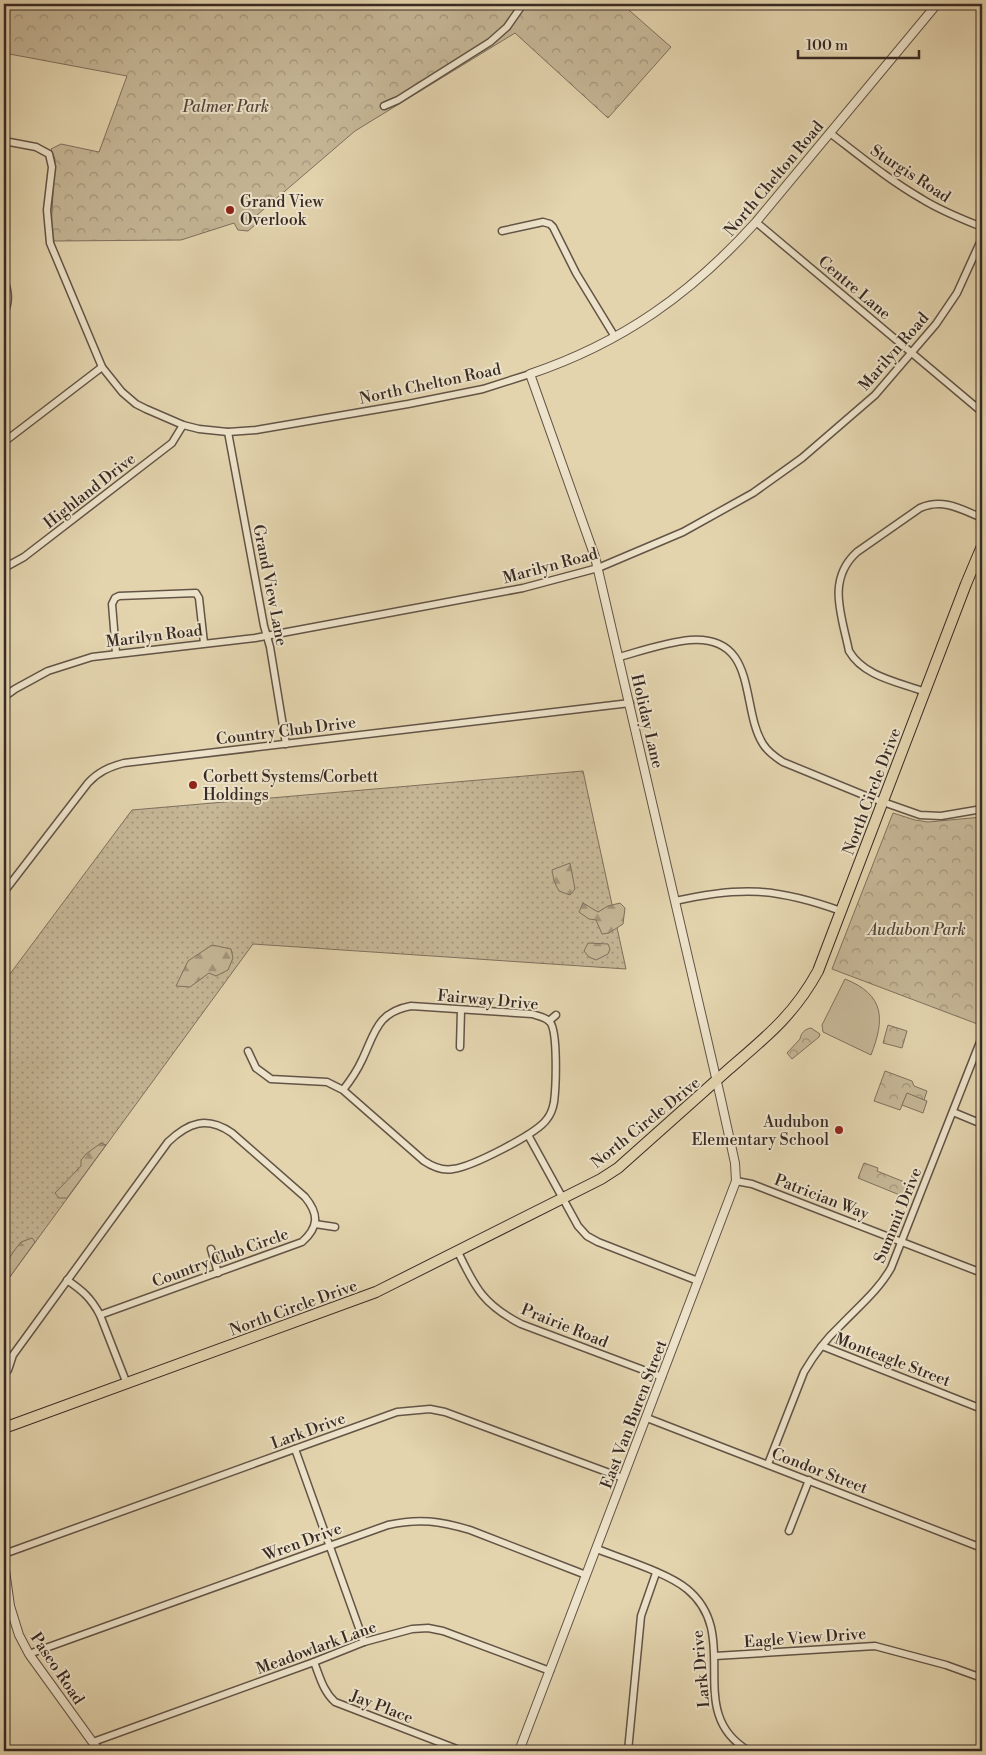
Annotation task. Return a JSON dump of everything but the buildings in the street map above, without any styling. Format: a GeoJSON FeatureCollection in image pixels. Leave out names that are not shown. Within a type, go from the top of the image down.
{"type":"FeatureCollection","features":[{"type":"Feature","properties":{"kind":"main road","name":"North Circle Drive"},"geometry":{"type":"LineString","coordinates":[[4,1428],[376,1292],[563,1198],[618,1168],[779,1026],[799,1002],[818,971],[982,546]]}},
{"type":"Feature","properties":{"kind":"street"},"geometry":{"type":"LineString","coordinates":[[384,106],[398,100],[490,42],[507,27],[523,4]]}},
{"type":"Feature","properties":{"kind":"street","name":"North Chelton Road"},"geometry":{"type":"LineString","coordinates":[[4,140],[36,147],[49,154],[52,167],[48,210],[50,242],[102,367],[113,383],[136,404],[183,425],[228,432],[256,430],[483,389],[572,358],[644,320],[699,280],[756,222],[937,4]]}},
{"type":"Feature","properties":{"kind":"street","name":"Sturgis Road"},"geometry":{"type":"LineString","coordinates":[[830,132],[922,200],[982,227]]}},
{"type":"Feature","properties":{"kind":"street"},"geometry":{"type":"LineString","coordinates":[[502,230],[543,222],[550,224],[576,274],[615,337]]}},
{"type":"Feature","properties":{"kind":"street","name":"Centre Lane"},"geometry":{"type":"LineString","coordinates":[[756,222],[982,412]]}},
{"type":"Feature","properties":{"kind":"street","name":"Marilyn Road"},"geometry":{"type":"LineString","coordinates":[[4,697],[30,680],[63,665],[92,657],[267,636],[515,590],[598,568],[683,532],[753,493],[802,458],[875,394],[913,353],[936,324],[957,293],[982,238]]}},
{"type":"Feature","properties":{"kind":"street"},"geometry":{"type":"LineString","coordinates":[[4,279],[8,292],[8,301],[4,313]]}},
{"type":"Feature","properties":{"kind":"street"},"geometry":{"type":"LineString","coordinates":[[4,442],[102,367]]}},
{"type":"Feature","properties":{"kind":"street","name":"Holiday Lane"},"geometry":{"type":"LineString","coordinates":[[530,374],[598,568],[717,1081]]}},
{"type":"Feature","properties":{"kind":"street"},"geometry":{"type":"LineString","coordinates":[[976,406],[982,401]]}},
{"type":"Feature","properties":{"kind":"street","name":"Highland Drive"},"geometry":{"type":"LineString","coordinates":[[4,568],[24,557],[172,443],[183,425]]}},
{"type":"Feature","properties":{"kind":"street","name":"Grand View Lane"},"geometry":{"type":"LineString","coordinates":[[228,432],[286,744]]}},
{"type":"Feature","properties":{"kind":"street"},"geometry":{"type":"LineString","coordinates":[[925,692],[866,669],[849,651],[838,592],[841,572],[850,558],[857,552],[928,504],[951,504],[982,518]]}},
{"type":"Feature","properties":{"kind":"street"},"geometry":{"type":"LineString","coordinates":[[116,653],[112,604],[115,598],[119,596],[196,593],[199,598],[204,643]]}},
{"type":"Feature","properties":{"kind":"street"},"geometry":{"type":"LineString","coordinates":[[619,656],[689,640],[708,641],[717,644],[733,655],[738,663],[746,683],[762,743],[774,756],[796,768],[912,813],[941,816],[982,809]]}},
{"type":"Feature","properties":{"kind":"street","name":"Country Club Drive"},"geometry":{"type":"LineString","coordinates":[[4,892],[88,783],[103,770],[124,763],[630,703]]}},
{"type":"Feature","properties":{"kind":"street"},"geometry":{"type":"LineString","coordinates":[[675,901],[715,892],[767,891],[804,898],[841,911]]}},
{"type":"Feature","properties":{"kind":"street","name":"Fairway Drive"},"geometry":{"type":"LineString","coordinates":[[248,1051],[256,1068],[271,1079],[327,1082],[343,1090],[424,1161],[439,1169],[453,1169],[463,1167],[528,1136],[544,1124],[554,1102],[555,1040],[553,1028],[550,1021],[532,1014],[411,1006],[391,1012],[379,1024],[361,1062],[343,1090]]}},
{"type":"Feature","properties":{"kind":"street"},"geometry":{"type":"LineString","coordinates":[[460,1047],[461,1010]]}},
{"type":"Feature","properties":{"kind":"street"},"geometry":{"type":"LineString","coordinates":[[550,1021],[556,1015]]}},
{"type":"Feature","properties":{"kind":"street","name":"Summit Drive"},"geometry":{"type":"LineString","coordinates":[[768,1464],[804,1372],[838,1327],[880,1286],[891,1268],[982,1037]]}},
{"type":"Feature","properties":{"kind":"street","name":"East Van Buren Street"},"geometry":{"type":"LineString","coordinates":[[519,1751],[736,1181],[735,1163],[717,1081]]}},
{"type":"Feature","properties":{"kind":"street"},"geometry":{"type":"LineString","coordinates":[[952,1112],[982,1124]]}},
{"type":"Feature","properties":{"kind":"street"},"geometry":{"type":"LineString","coordinates":[[8,1370],[13,1355],[168,1142],[182,1129],[198,1122],[216,1125],[232,1133],[305,1196],[314,1210],[315,1224],[335,1227]]}},
{"type":"Feature","properties":{"kind":"street"},"geometry":{"type":"LineString","coordinates":[[528,1136],[578,1226],[587,1236],[698,1281]]}},
{"type":"Feature","properties":{"kind":"street","name":"Patrician Way"},"geometry":{"type":"LineString","coordinates":[[736,1181],[752,1184],[982,1273]]}},
{"type":"Feature","properties":{"kind":"street","name":"Country Club Circle"},"geometry":{"type":"LineString","coordinates":[[100,1315],[302,1242],[312,1231],[315,1224]]}},
{"type":"Feature","properties":{"kind":"street"},"geometry":{"type":"LineString","coordinates":[[211,1249],[218,1272]]}},
{"type":"Feature","properties":{"kind":"street","name":"Prairie Road"},"geometry":{"type":"LineString","coordinates":[[458,1252],[480,1294],[506,1316],[521,1324],[662,1377]]}},
{"type":"Feature","properties":{"kind":"street"},"geometry":{"type":"LineString","coordinates":[[67,1280],[86,1294],[100,1315],[127,1384]]}},
{"type":"Feature","properties":{"kind":"street","name":"Monteagle Street"},"geometry":{"type":"LineString","coordinates":[[822,1346],[982,1409]]}},
{"type":"Feature","properties":{"kind":"street","name":"Lark Drive"},"geometry":{"type":"LineString","coordinates":[[4,1554],[397,1412],[430,1409],[446,1412],[624,1478]]}},
{"type":"Feature","properties":{"kind":"street","name":"Condor Street"},"geometry":{"type":"LineString","coordinates":[[647,1418],[982,1548]]}},
{"type":"Feature","properties":{"kind":"street"},"geometry":{"type":"LineString","coordinates":[[295,1449],[364,1642]]}},
{"type":"Feature","properties":{"kind":"street"},"geometry":{"type":"LineString","coordinates":[[789,1531],[809,1480]]}},
{"type":"Feature","properties":{"kind":"street","name":"Wren Drive"},"geometry":{"type":"LineString","coordinates":[[30,1654],[329,1546],[401,1522],[417,1520],[435,1521],[470,1530],[586,1575]]}},
{"type":"Feature","properties":{"kind":"street","name":"Lark Drive"},"geometry":{"type":"LineString","coordinates":[[597,1549],[672,1579],[697,1598],[706,1610],[712,1626],[715,1656],[715,1703],[720,1721],[729,1736],[749,1751]]}},
{"type":"Feature","properties":{"kind":"street","name":"Paseo Road"},"geometry":{"type":"LineString","coordinates":[[4,1563],[13,1618],[19,1635],[30,1654],[99,1751]]}},
{"type":"Feature","properties":{"kind":"street"},"geometry":{"type":"LineString","coordinates":[[628,1751],[641,1616],[656,1573]]}},
{"type":"Feature","properties":{"kind":"street","name":"Meadowlark Lane"},"geometry":{"type":"LineString","coordinates":[[93,1742],[364,1642],[412,1629],[428,1628],[457,1636],[550,1671]]}},
{"type":"Feature","properties":{"kind":"street","name":"Eagle View Drive"},"geometry":{"type":"LineString","coordinates":[[715,1656],[875,1646],[946,1665],[982,1678]]}},
{"type":"Feature","properties":{"kind":"street","name":"Jay Place"},"geometry":{"type":"LineString","coordinates":[[314,1662],[323,1687],[335,1702],[462,1751]]}},
{"type":"Feature","properties":{"kind":"green space","name":"Palmer Park"},"geometry":{"type":"Polygon","coordinates":[[[4,4],[622,4],[671,47],[608,118],[515,33],[355,131],[257,215],[256,224],[248,231],[238,230],[234,223],[181,240],[54,241],[51,229],[55,159],[51,149],[61,144],[99,152],[127,76],[4,53],[4,4]]]}},
{"type":"Feature","properties":{"kind":"green space"},"geometry":{"type":"Polygon","coordinates":[[[583,771],[626,969],[253,944],[4,1285],[4,982],[132,810],[583,771]]]}},
{"type":"Feature","properties":{"kind":"green space","name":"Audubon Park"},"geometry":{"type":"Polygon","coordinates":[[[893,813],[928,822],[982,817],[982,1020],[980,1025],[832,969],[893,813]]]}},
{"type":"Feature","properties":{"kind":"green space"},"geometry":{"type":"Polygon","coordinates":[[[570,863],[575,889],[570,895],[559,891],[554,881],[552,870],[570,863]]]}},
{"type":"Feature","properties":{"kind":"green space"},"geometry":{"type":"Polygon","coordinates":[[[583,903],[598,912],[608,906],[620,903],[625,908],[623,924],[609,933],[602,934],[596,920],[589,919],[579,912],[583,903]]]}},
{"type":"Feature","properties":{"kind":"green space"},"geometry":{"type":"Polygon","coordinates":[[[588,943],[608,944],[610,949],[608,954],[596,960],[589,957],[584,951],[588,943]]]}},
{"type":"Feature","properties":{"kind":"green space"},"geometry":{"type":"Polygon","coordinates":[[[212,945],[231,949],[233,958],[228,970],[216,976],[209,973],[190,987],[176,986],[188,961],[212,945]]]}},
{"type":"Feature","properties":{"kind":"green space"},"geometry":{"type":"Polygon","coordinates":[[[845,979],[858,985],[868,993],[878,1010],[878,1030],[871,1055],[823,1032],[822,1025],[845,979]]]}},
{"type":"Feature","properties":{"kind":"green space"},"geometry":{"type":"Polygon","coordinates":[[[888,1025],[907,1031],[902,1048],[883,1043],[888,1025]]]}},
{"type":"Feature","properties":{"kind":"green space"},"geometry":{"type":"Polygon","coordinates":[[[811,1028],[820,1034],[819,1037],[792,1059],[787,1053],[800,1039],[801,1035],[811,1028]]]}},
{"type":"Feature","properties":{"kind":"green space"},"geometry":{"type":"Polygon","coordinates":[[[885,1071],[912,1081],[914,1086],[927,1091],[924,1100],[907,1094],[900,1110],[874,1101],[885,1071]]]}},
{"type":"Feature","properties":{"kind":"green space"},"geometry":{"type":"Polygon","coordinates":[[[907,1093],[927,1101],[923,1113],[902,1105],[907,1093]]]}},
{"type":"Feature","properties":{"kind":"green space"},"geometry":{"type":"Polygon","coordinates":[[[101,1143],[106,1145],[67,1198],[59,1198],[55,1193],[81,1166],[81,1160],[86,1154],[101,1143]]]}},
{"type":"Feature","properties":{"kind":"green space"},"geometry":{"type":"Polygon","coordinates":[[[864,1163],[878,1168],[877,1171],[912,1185],[907,1198],[858,1178],[864,1163]]]}},
{"type":"Feature","properties":{"kind":"green space"},"geometry":{"type":"Polygon","coordinates":[[[32,1238],[35,1242],[9,1278],[4,1279],[4,1266],[14,1251],[21,1242],[32,1238]]]}},
{"type":"Feature","properties":{"kind":"place","name":"Grand View Overlook"},"geometry":{"type":"Point","coordinates":[230,210]}},
{"type":"Feature","properties":{"kind":"place","name":"Corbett Systems/Corbett Holdings"},"geometry":{"type":"Point","coordinates":[193,785]}},
{"type":"Feature","properties":{"kind":"place","name":"Audubon Elementary School"},"geometry":{"type":"Point","coordinates":[839,1130]}}]}
